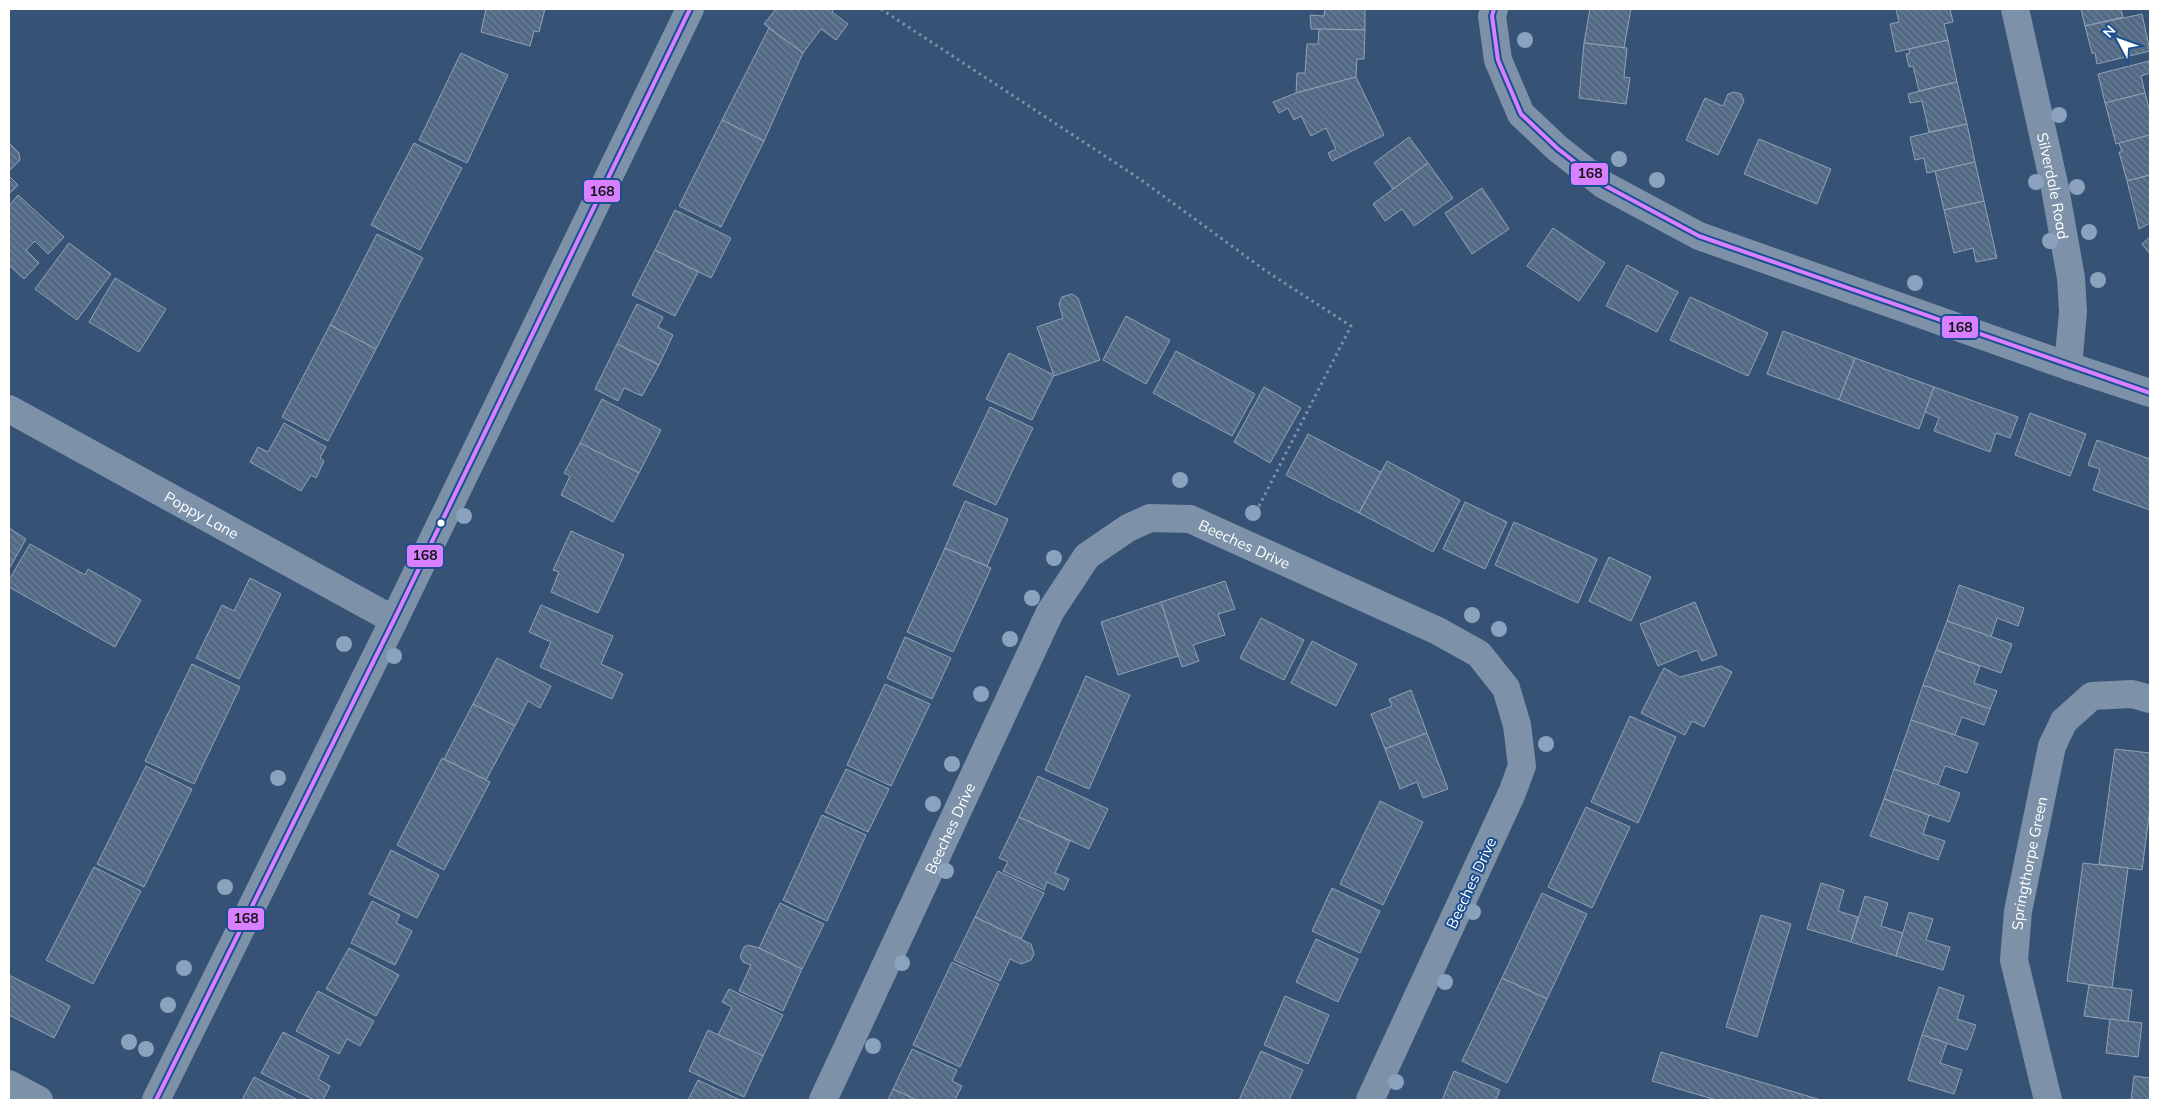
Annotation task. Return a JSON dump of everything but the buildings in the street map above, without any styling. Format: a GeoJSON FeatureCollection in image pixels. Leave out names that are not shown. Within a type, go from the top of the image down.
{"type":"FeatureCollection","features":[{"type":"Feature","properties":{"kind":"street"},"geometry":{"type":"LineString","coordinates":[[156,1100],[394,620],[690,9]]}},
{"type":"Feature","properties":{"kind":"street"},"geometry":{"type":"LineString","coordinates":[[1494,9],[1492,16],[1498,60],[1521,114],[1557,148],[1604,185],[1699,236],[2150,393]]}},
{"type":"Feature","properties":{"kind":"street","name":"Silverdale Road"},"geometry":{"type":"LineString","coordinates":[[2014,9],[2055,188],[2072,278],[2073,312],[2068,366]]}},
{"type":"Feature","properties":{"kind":"street","name":"Poppy Lane"},"geometry":{"type":"LineString","coordinates":[[9,409],[394,620]]}},
{"type":"Feature","properties":{"kind":"street","name":"Beeches Drive"},"geometry":{"type":"LineString","coordinates":[[823,1100],[1050,612],[1087,556],[1128,528],[1150,518],[1190,519],[1438,630],[1479,654],[1506,688],[1518,725],[1522,766],[1512,793],[1370,1100]]}},
{"type":"Feature","properties":{"kind":"street","name":"Springthorpe Green"},"geometry":{"type":"LineString","coordinates":[[2048,1100],[2014,960],[2018,911],[2052,746],[2064,721],[2092,696],[2132,694],[2150,699]]}},
{"type":"Feature","properties":{"kind":"street"},"geometry":{"type":"LineString","coordinates":[[9,1084],[39,1100]]}},
{"type":"Feature","properties":{"kind":"path"},"geometry":{"type":"LineString","coordinates":[[881,9],[1140,180],[1266,271],[1351,326],[1241,542]]}},
{"type":"Feature","properties":{"kind":"transit line","name":"168"},"geometry":{"type":"LineString","coordinates":[[156,1100],[394,620],[690,9]]}},
{"type":"Feature","properties":{"kind":"transit line","name":"168"},"geometry":{"type":"LineString","coordinates":[[1494,9],[1492,16],[1498,60],[1521,114],[1557,148],[1604,185],[1699,236],[2150,393]]}}]}
